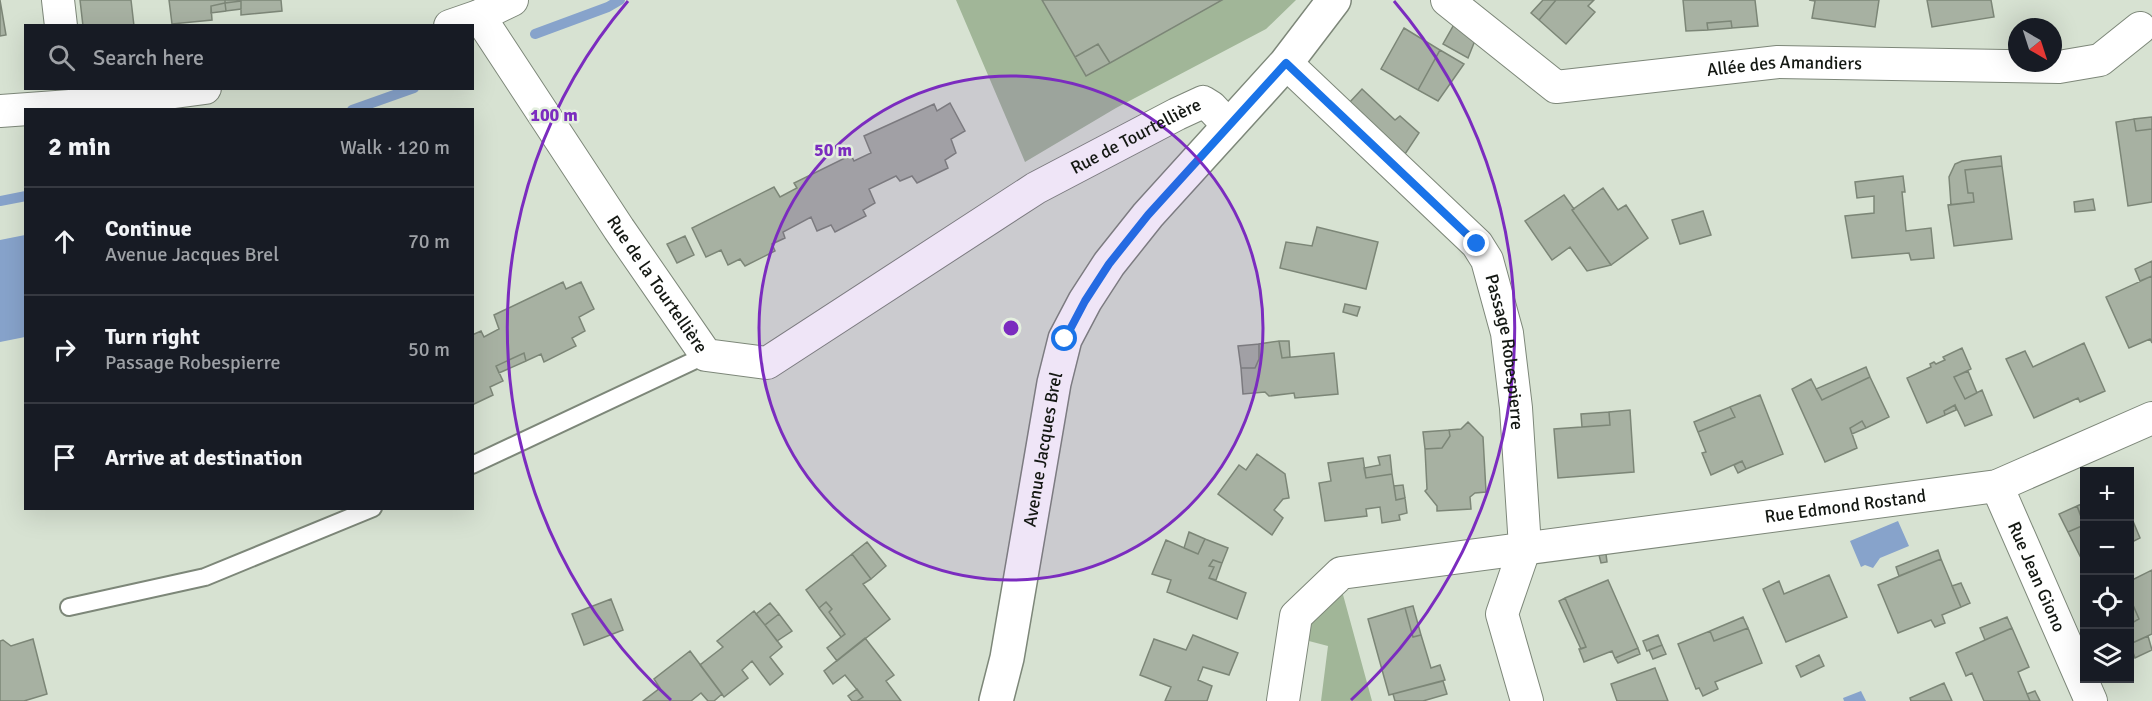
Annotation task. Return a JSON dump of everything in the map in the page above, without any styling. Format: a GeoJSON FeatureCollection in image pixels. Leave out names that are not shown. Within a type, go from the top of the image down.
{"type":"FeatureCollection","features":[{"type":"Feature","properties":{"kind":"main road","name":"Avenue Jacques Brel"},"geometry":{"type":"LineString","coordinates":[[996,701],[1007,658],[1054,383],[1065,339],[1085,301],[1109,264],[1148,215],[1286,63],[1334,0]]}},
{"type":"Feature","properties":{"kind":"street"},"geometry":{"type":"LineString","coordinates":[[58,0],[61,24]]}},
{"type":"Feature","properties":{"kind":"street","name":"Rue de la Tourtellière"},"geometry":{"type":"LineString","coordinates":[[464,21],[512,0]]}},
{"type":"Feature","properties":{"kind":"street","name":"Allée des Amandiers"},"geometry":{"type":"LineString","coordinates":[[1447,0],[1556,87],[1778,62],[2059,67],[2100,60],[2140,27]]}},
{"type":"Feature","properties":{"kind":"street","name":"Rue de la Tourtellière"},"geometry":{"type":"LineString","coordinates":[[474,34],[619,229],[706,355],[767,363],[1036,188]]}},
{"type":"Feature","properties":{"kind":"street","name":"Passage Robespierre"},"geometry":{"type":"LineString","coordinates":[[1286,63],[1477,244],[1487,260],[1507,333],[1516,408],[1526,547]]}},
{"type":"Feature","properties":{"kind":"street"},"geometry":{"type":"LineString","coordinates":[[0,111],[69,97],[175,90]]}},
{"type":"Feature","properties":{"kind":"street","name":"Rue de Tourtellière"},"geometry":{"type":"LineString","coordinates":[[1036,188],[1203,102],[1211,106],[1229,126]]}},
{"type":"Feature","properties":{"kind":"street","name":"Rue Edmond Rostand"},"geometry":{"type":"LineString","coordinates":[[1283,701],[1296,616],[1341,573],[1997,486],[2152,418]]}},
{"type":"Feature","properties":{"kind":"street","name":"Rue Jean Giono"},"geometry":{"type":"LineString","coordinates":[[1997,486],[2091,701]]}},
{"type":"Feature","properties":{"kind":"street"},"geometry":{"type":"LineString","coordinates":[[1526,547],[1502,614],[1527,701]]}},
{"type":"Feature","properties":{"kind":"lane"},"geometry":{"type":"LineString","coordinates":[[474,464],[706,355]]}},
{"type":"Feature","properties":{"kind":"lane"},"geometry":{"type":"LineString","coordinates":[[69,607],[205,577],[368,510]]}},
{"type":"Feature","properties":{"kind":"green space"},"geometry":{"type":"Polygon","coordinates":[[[956,0],[1296,0],[1266,29],[1116,108],[1025,162],[956,0]]]}},
{"type":"Feature","properties":{"kind":"green space"},"geometry":{"type":"Polygon","coordinates":[[[1342,591],[1372,701],[1321,701],[1328,646],[1305,640],[1309,620],[1342,591]]]}},
{"type":"Feature","properties":{"kind":"water"},"geometry":{"type":"Polygon","coordinates":[[[24,235],[24,337],[0,342],[0,240],[24,235]]]}},
{"type":"Feature","properties":{"kind":"water"},"geometry":{"type":"Polygon","coordinates":[[[1898,521],[1909,546],[1880,558],[1873,568],[1865,565],[1861,567],[1850,541],[1898,521]]]}},
{"type":"Feature","properties":{"kind":"water"},"geometry":{"type":"Polygon","coordinates":[[[1861,691],[1866,701],[1844,701],[1843,698],[1861,691]]]}},
{"type":"Feature","properties":{"kind":"building"},"geometry":{"type":"Polygon","coordinates":[[[0,0],[6,35],[0,36],[0,0]]]}},
{"type":"Feature","properties":{"kind":"building"},"geometry":{"type":"Polygon","coordinates":[[[80,0],[131,0],[134,24],[83,24],[80,0]]]}},
{"type":"Feature","properties":{"kind":"building"},"geometry":{"type":"Polygon","coordinates":[[[169,0],[225,0],[225,3],[211,6],[212,20],[172,24],[169,0]]]}},
{"type":"Feature","properties":{"kind":"building"},"geometry":{"type":"Polygon","coordinates":[[[225,0],[281,0],[282,11],[241,15],[241,1],[225,3],[225,0]]]}},
{"type":"Feature","properties":{"kind":"building"},"geometry":{"type":"Polygon","coordinates":[[[1042,0],[1222,0],[1110,63],[1098,44],[1075,57],[1042,0]]]}},
{"type":"Feature","properties":{"kind":"building"},"geometry":{"type":"Polygon","coordinates":[[[1543,0],[1556,0],[1539,20],[1531,13],[1543,0]]]}},
{"type":"Feature","properties":{"kind":"building"},"geometry":{"type":"Polygon","coordinates":[[[1556,0],[1594,0],[1588,6],[1595,12],[1566,44],[1539,20],[1556,0]]]}},
{"type":"Feature","properties":{"kind":"building"},"geometry":{"type":"Polygon","coordinates":[[[1683,0],[1755,0],[1758,26],[1732,28],[1731,21],[1707,23],[1708,30],[1686,31],[1683,0]]]}},
{"type":"Feature","properties":{"kind":"building"},"geometry":{"type":"Polygon","coordinates":[[[1809,0],[1879,0],[1875,27],[1812,18],[1815,1],[1809,0]]]}},
{"type":"Feature","properties":{"kind":"building"},"geometry":{"type":"Polygon","coordinates":[[[1927,0],[1991,0],[1994,17],[1932,27],[1927,0]]]}},
{"type":"Feature","properties":{"kind":"building"},"geometry":{"type":"Polygon","coordinates":[[[241,1],[241,9],[226,11],[225,3],[241,1]]]}},
{"type":"Feature","properties":{"kind":"building"},"geometry":{"type":"Polygon","coordinates":[[[225,3],[226,11],[211,13],[211,6],[225,3]]]}},
{"type":"Feature","properties":{"kind":"building"},"geometry":{"type":"Polygon","coordinates":[[[1456,21],[1476,38],[1468,58],[1443,44],[1456,21]]]}},
{"type":"Feature","properties":{"kind":"building"},"geometry":{"type":"Polygon","coordinates":[[[1731,21],[1732,28],[1708,30],[1707,23],[1731,21]]]}},
{"type":"Feature","properties":{"kind":"building"},"geometry":{"type":"Polygon","coordinates":[[[1404,28],[1440,50],[1418,90],[1381,69],[1404,28]]]}},
{"type":"Feature","properties":{"kind":"building"},"geometry":{"type":"Polygon","coordinates":[[[1098,44],[1110,63],[1086,76],[1075,57],[1098,44]]]}},
{"type":"Feature","properties":{"kind":"building"},"geometry":{"type":"Polygon","coordinates":[[[1440,50],[1464,64],[1438,101],[1418,90],[1440,50]]]}},
{"type":"Feature","properties":{"kind":"building"},"geometry":{"type":"Polygon","coordinates":[[[1362,89],[1395,120],[1400,116],[1419,133],[1403,157],[1349,103],[1362,89]]]}},
{"type":"Feature","properties":{"kind":"building"},"geometry":{"type":"Polygon","coordinates":[[[950,103],[965,131],[951,139],[956,153],[945,160],[948,168],[917,183],[912,176],[900,181],[896,176],[869,189],[875,203],[863,210],[866,216],[835,232],[831,225],[817,231],[811,217],[783,232],[785,238],[772,244],[775,251],[745,266],[740,259],[728,265],[721,250],[706,257],[692,228],[774,187],[780,197],[797,188],[794,183],[851,155],[854,161],[871,153],[864,136],[934,104],[937,111],[950,103]]]}},
{"type":"Feature","properties":{"kind":"building"},"geometry":{"type":"Polygon","coordinates":[[[2152,117],[2152,129],[2136,131],[2134,119],[2152,117]]]}},
{"type":"Feature","properties":{"kind":"building"},"geometry":{"type":"Polygon","coordinates":[[[2134,119],[2136,131],[2152,129],[2152,202],[2128,206],[2116,122],[2134,119]]]}},
{"type":"Feature","properties":{"kind":"building"},"geometry":{"type":"Polygon","coordinates":[[[2001,156],[2002,166],[1965,170],[1968,193],[1973,193],[1974,202],[1951,205],[1949,177],[1955,164],[2001,156]]]}},
{"type":"Feature","properties":{"kind":"building"},"geometry":{"type":"Polygon","coordinates":[[[2002,166],[2012,239],[1954,246],[1948,205],[1974,202],[1973,193],[1968,193],[1965,170],[2002,166]]]}},
{"type":"Feature","properties":{"kind":"building"},"geometry":{"type":"Polygon","coordinates":[[[1903,176],[1905,192],[1902,192],[1906,231],[1931,228],[1934,258],[1911,260],[1909,253],[1852,258],[1845,216],[1874,213],[1874,196],[1857,198],[1855,182],[1903,176]]]}},
{"type":"Feature","properties":{"kind":"building"},"geometry":{"type":"Polygon","coordinates":[[[1603,188],[1618,210],[1626,205],[1648,238],[1611,265],[1572,210],[1603,188]]]}},
{"type":"Feature","properties":{"kind":"building"},"geometry":{"type":"Polygon","coordinates":[[[1564,195],[1611,265],[1587,271],[1570,247],[1552,260],[1525,221],[1564,195]]]}},
{"type":"Feature","properties":{"kind":"building"},"geometry":{"type":"Polygon","coordinates":[[[2093,199],[2095,210],[2075,212],[2074,202],[2093,199]]]}},
{"type":"Feature","properties":{"kind":"building"},"geometry":{"type":"Polygon","coordinates":[[[1703,211],[1711,235],[1680,244],[1672,220],[1703,211]]]}},
{"type":"Feature","properties":{"kind":"building"},"geometry":{"type":"Polygon","coordinates":[[[1317,227],[1378,242],[1366,289],[1280,268],[1286,242],[1312,246],[1317,227]]]}},
{"type":"Feature","properties":{"kind":"building"},"geometry":{"type":"Polygon","coordinates":[[[685,236],[694,255],[677,263],[667,244],[685,236]]]}},
{"type":"Feature","properties":{"kind":"building"},"geometry":{"type":"Polygon","coordinates":[[[2152,261],[2152,276],[2140,281],[2135,269],[2152,261]]]}},
{"type":"Feature","properties":{"kind":"building"},"geometry":{"type":"Polygon","coordinates":[[[2152,276],[2152,343],[2150,339],[2129,348],[2106,297],[2152,276]]]}},
{"type":"Feature","properties":{"kind":"building"},"geometry":{"type":"Polygon","coordinates":[[[563,282],[566,289],[581,282],[594,309],[579,317],[585,331],[572,338],[576,346],[544,362],[541,354],[526,361],[524,353],[496,366],[503,381],[490,387],[493,395],[474,404],[474,334],[481,331],[484,337],[499,329],[494,315],[563,282]]]}},
{"type":"Feature","properties":{"kind":"building"},"geometry":{"type":"Polygon","coordinates":[[[1345,304],[1360,307],[1357,316],[1343,312],[1345,304]]]}},
{"type":"Feature","properties":{"kind":"building"},"geometry":{"type":"Polygon","coordinates":[[[1279,341],[1282,358],[1334,353],[1338,394],[1295,398],[1294,393],[1269,396],[1265,392],[1243,394],[1241,368],[1255,368],[1259,359],[1259,344],[1279,341]]]}},
{"type":"Feature","properties":{"kind":"building"},"geometry":{"type":"Polygon","coordinates":[[[1279,341],[1289,341],[1290,357],[1282,358],[1279,341]]]}},
{"type":"Feature","properties":{"kind":"building"},"geometry":{"type":"Polygon","coordinates":[[[2084,343],[2105,391],[2080,402],[2078,398],[2034,418],[2006,359],[2025,351],[2033,367],[2084,343]]]}},
{"type":"Feature","properties":{"kind":"building"},"geometry":{"type":"Polygon","coordinates":[[[1259,344],[1259,359],[1255,368],[1241,368],[1238,346],[1259,344]]]}},
{"type":"Feature","properties":{"kind":"building"},"geometry":{"type":"Polygon","coordinates":[[[1962,348],[1971,369],[1954,377],[1965,399],[1982,390],[1992,415],[1965,426],[1955,405],[1944,411],[1945,415],[1927,423],[1907,378],[1931,367],[1930,364],[1934,362],[1936,364],[1945,360],[1943,357],[1962,348]]]}},
{"type":"Feature","properties":{"kind":"building"},"geometry":{"type":"Polygon","coordinates":[[[524,353],[526,361],[499,373],[496,366],[524,353]]]}},
{"type":"Feature","properties":{"kind":"building"},"geometry":{"type":"Polygon","coordinates":[[[1866,367],[1870,377],[1822,400],[1816,389],[1866,367]]]}},
{"type":"Feature","properties":{"kind":"building"},"geometry":{"type":"Polygon","coordinates":[[[1968,371],[1977,393],[1965,399],[1954,377],[1968,371]]]}},
{"type":"Feature","properties":{"kind":"building"},"geometry":{"type":"Polygon","coordinates":[[[1870,377],[1889,417],[1866,428],[1862,421],[1850,428],[1857,448],[1825,462],[1792,389],[1811,379],[1822,400],[1870,377]]]}},
{"type":"Feature","properties":{"kind":"building"},"geometry":{"type":"Polygon","coordinates":[[[1760,395],[1783,454],[1746,469],[1742,461],[1711,475],[1702,453],[1706,452],[1698,432],[1735,417],[1730,407],[1760,395]]]}},
{"type":"Feature","properties":{"kind":"building"},"geometry":{"type":"Polygon","coordinates":[[[1955,405],[1956,410],[1945,415],[1944,411],[1955,405]]]}},
{"type":"Feature","properties":{"kind":"building"},"geometry":{"type":"Polygon","coordinates":[[[1730,407],[1735,417],[1698,432],[1694,422],[1730,407]]]}},
{"type":"Feature","properties":{"kind":"building"},"geometry":{"type":"Polygon","coordinates":[[[1630,410],[1634,472],[1558,478],[1554,429],[1610,425],[1609,412],[1630,410]]]}},
{"type":"Feature","properties":{"kind":"building"},"geometry":{"type":"Polygon","coordinates":[[[1609,412],[1610,425],[1582,427],[1581,414],[1609,412]]]}},
{"type":"Feature","properties":{"kind":"building"},"geometry":{"type":"Polygon","coordinates":[[[1862,421],[1866,428],[1852,434],[1850,428],[1862,421]]]}},
{"type":"Feature","properties":{"kind":"building"},"geometry":{"type":"Polygon","coordinates":[[[1468,422],[1483,437],[1486,492],[1475,493],[1470,497],[1471,509],[1437,511],[1437,506],[1425,491],[1427,489],[1425,449],[1442,448],[1450,436],[1449,430],[1461,429],[1468,422]]]}},
{"type":"Feature","properties":{"kind":"building"},"geometry":{"type":"Polygon","coordinates":[[[1449,430],[1450,436],[1442,448],[1425,449],[1423,432],[1449,430]]]}},
{"type":"Feature","properties":{"kind":"building"},"geometry":{"type":"Polygon","coordinates":[[[1257,454],[1285,474],[1289,498],[1283,499],[1274,510],[1283,518],[1272,535],[1218,494],[1239,465],[1246,470],[1257,454]]]}},
{"type":"Feature","properties":{"kind":"building"},"geometry":{"type":"Polygon","coordinates":[[[1390,455],[1392,474],[1366,478],[1364,468],[1380,465],[1378,457],[1390,455]]]}},
{"type":"Feature","properties":{"kind":"building"},"geometry":{"type":"Polygon","coordinates":[[[1363,458],[1366,478],[1392,474],[1396,500],[1405,498],[1407,513],[1399,515],[1400,520],[1382,523],[1380,507],[1366,509],[1367,516],[1325,521],[1319,483],[1331,481],[1328,463],[1363,458]]]}},
{"type":"Feature","properties":{"kind":"building"},"geometry":{"type":"Polygon","coordinates":[[[1742,461],[1746,469],[1738,473],[1734,465],[1742,461]]]}},
{"type":"Feature","properties":{"kind":"building"},"geometry":{"type":"Polygon","coordinates":[[[1403,485],[1405,498],[1396,500],[1394,486],[1403,485]]]}},
{"type":"Feature","properties":{"kind":"building"},"geometry":{"type":"Polygon","coordinates":[[[2077,506],[2080,514],[2080,527],[2068,532],[2059,514],[2077,506]]]}},
{"type":"Feature","properties":{"kind":"building"},"geometry":{"type":"Polygon","coordinates":[[[2134,524],[2140,538],[2134,541],[2134,524]]]}},
{"type":"Feature","properties":{"kind":"building"},"geometry":{"type":"Polygon","coordinates":[[[2080,527],[2080,556],[2068,532],[2080,527]]]}},
{"type":"Feature","properties":{"kind":"building"},"geometry":{"type":"Polygon","coordinates":[[[1189,532],[1205,539],[1198,554],[1184,548],[1189,532]]]}},
{"type":"Feature","properties":{"kind":"building"},"geometry":{"type":"Polygon","coordinates":[[[1205,539],[1228,548],[1222,563],[1213,560],[1209,566],[1214,567],[1209,578],[1246,593],[1237,619],[1167,592],[1171,580],[1152,574],[1166,540],[1198,554],[1205,539]]]}},
{"type":"Feature","properties":{"kind":"building"},"geometry":{"type":"Polygon","coordinates":[[[867,542],[886,566],[871,579],[852,554],[867,542]]]}},
{"type":"Feature","properties":{"kind":"building"},"geometry":{"type":"Polygon","coordinates":[[[1938,550],[1941,559],[1899,576],[1896,567],[1938,550]]]}},
{"type":"Feature","properties":{"kind":"building"},"geometry":{"type":"Polygon","coordinates":[[[852,554],[871,579],[863,584],[890,619],[837,661],[827,648],[845,634],[829,612],[832,609],[826,602],[819,608],[806,590],[852,554]]]}},
{"type":"Feature","properties":{"kind":"building"},"geometry":{"type":"Polygon","coordinates":[[[1606,554],[1607,562],[1601,563],[1599,555],[1606,554]]]}},
{"type":"Feature","properties":{"kind":"building"},"geometry":{"type":"Polygon","coordinates":[[[1941,559],[1961,607],[1942,615],[1945,623],[1935,627],[1931,620],[1898,633],[1878,585],[1941,559]]]}},
{"type":"Feature","properties":{"kind":"building"},"geometry":{"type":"Polygon","coordinates":[[[1213,560],[1222,563],[1216,580],[1209,578],[1214,567],[1209,566],[1213,560]]]}},
{"type":"Feature","properties":{"kind":"building"},"geometry":{"type":"Polygon","coordinates":[[[2152,570],[2152,634],[2134,642],[2134,622],[2139,619],[2134,607],[2134,579],[2152,570]]]}},
{"type":"Feature","properties":{"kind":"building"},"geometry":{"type":"Polygon","coordinates":[[[1829,575],[1847,617],[1786,642],[1763,589],[1779,581],[1784,594],[1829,575]]]}},
{"type":"Feature","properties":{"kind":"building"},"geometry":{"type":"Polygon","coordinates":[[[1608,580],[1638,648],[1615,658],[1612,651],[1584,662],[1579,649],[1586,647],[1565,598],[1608,580]]]}},
{"type":"Feature","properties":{"kind":"building"},"geometry":{"type":"Polygon","coordinates":[[[1961,583],[1970,603],[1961,607],[1952,586],[1961,583]]]}},
{"type":"Feature","properties":{"kind":"building"},"geometry":{"type":"Polygon","coordinates":[[[1565,598],[1586,647],[1581,649],[1559,601],[1565,598]]]}},
{"type":"Feature","properties":{"kind":"building"},"geometry":{"type":"Polygon","coordinates":[[[611,599],[623,630],[584,645],[572,614],[611,599]]]}},
{"type":"Feature","properties":{"kind":"building"},"geometry":{"type":"Polygon","coordinates":[[[826,602],[832,609],[829,612],[845,634],[841,637],[819,608],[826,602]]]}},
{"type":"Feature","properties":{"kind":"building"},"geometry":{"type":"Polygon","coordinates":[[[770,603],[779,614],[765,625],[756,614],[770,603]]]}},
{"type":"Feature","properties":{"kind":"building"},"geometry":{"type":"Polygon","coordinates":[[[1413,606],[1421,635],[1413,637],[1405,608],[1413,606]]]}},
{"type":"Feature","properties":{"kind":"building"},"geometry":{"type":"Polygon","coordinates":[[[2134,607],[2139,619],[2134,622],[2134,607]]]}},
{"type":"Feature","properties":{"kind":"building"},"geometry":{"type":"Polygon","coordinates":[[[1405,608],[1413,637],[1421,635],[1431,668],[1440,665],[1445,680],[1389,695],[1368,619],[1405,608]]]}},
{"type":"Feature","properties":{"kind":"building"},"geometry":{"type":"Polygon","coordinates":[[[754,611],[782,647],[770,657],[783,674],[770,685],[752,661],[742,670],[748,678],[724,697],[700,665],[723,647],[717,641],[754,611]]]}},
{"type":"Feature","properties":{"kind":"building"},"geometry":{"type":"Polygon","coordinates":[[[779,614],[792,631],[777,641],[765,625],[779,614]]]}},
{"type":"Feature","properties":{"kind":"building"},"geometry":{"type":"Polygon","coordinates":[[[1743,617],[1748,628],[1714,641],[1710,631],[1743,617]]]}},
{"type":"Feature","properties":{"kind":"building"},"geometry":{"type":"Polygon","coordinates":[[[2007,617],[2012,628],[1985,640],[1980,628],[2007,617]]]}},
{"type":"Feature","properties":{"kind":"building"},"geometry":{"type":"Polygon","coordinates":[[[1748,628],[1762,663],[1715,682],[1718,689],[1703,696],[1699,688],[1696,689],[1678,644],[1710,631],[1714,641],[1748,628]]]}},
{"type":"Feature","properties":{"kind":"building"},"geometry":{"type":"Polygon","coordinates":[[[2012,628],[2029,667],[2018,672],[2030,701],[1984,701],[1972,673],[1966,676],[1956,653],[2012,628]]]}},
{"type":"Feature","properties":{"kind":"building"},"geometry":{"type":"Polygon","coordinates":[[[1193,635],[1238,653],[1229,675],[1203,667],[1198,680],[1212,686],[1207,701],[1165,701],[1171,687],[1140,675],[1154,639],[1186,650],[1193,635]]]}},
{"type":"Feature","properties":{"kind":"building"},"geometry":{"type":"Polygon","coordinates":[[[1658,635],[1662,645],[1647,651],[1643,641],[1658,635]]]}},
{"type":"Feature","properties":{"kind":"building"},"geometry":{"type":"Polygon","coordinates":[[[2148,636],[2152,650],[2135,658],[2134,642],[2148,636]]]}},
{"type":"Feature","properties":{"kind":"building"},"geometry":{"type":"Polygon","coordinates":[[[865,638],[894,675],[886,681],[901,701],[857,701],[863,697],[845,675],[833,684],[824,671],[865,638]]]}},
{"type":"Feature","properties":{"kind":"building"},"geometry":{"type":"Polygon","coordinates":[[[33,639],[47,694],[24,701],[0,701],[0,641],[3,640],[11,646],[33,639]]]}},
{"type":"Feature","properties":{"kind":"building"},"geometry":{"type":"Polygon","coordinates":[[[1662,645],[1666,654],[1653,659],[1649,650],[1662,645]]]}},
{"type":"Feature","properties":{"kind":"building"},"geometry":{"type":"Polygon","coordinates":[[[1638,648],[1640,654],[1618,663],[1615,658],[1638,648]]]}},
{"type":"Feature","properties":{"kind":"building"},"geometry":{"type":"Polygon","coordinates":[[[690,651],[722,694],[714,701],[708,701],[701,693],[691,701],[643,701],[660,688],[654,679],[690,651]]]}},
{"type":"Feature","properties":{"kind":"building"},"geometry":{"type":"Polygon","coordinates":[[[1819,655],[1824,666],[1801,677],[1796,666],[1819,655]]]}},
{"type":"Feature","properties":{"kind":"building"},"geometry":{"type":"Polygon","coordinates":[[[1655,668],[1668,701],[1617,701],[1611,684],[1655,668]]]}},
{"type":"Feature","properties":{"kind":"building"},"geometry":{"type":"Polygon","coordinates":[[[1443,681],[1447,694],[1423,701],[1395,701],[1393,694],[1443,681]]]}},
{"type":"Feature","properties":{"kind":"building"},"geometry":{"type":"Polygon","coordinates":[[[1944,683],[1952,701],[1911,701],[1910,698],[1944,683]]]}},
{"type":"Feature","properties":{"kind":"building"},"geometry":{"type":"Polygon","coordinates":[[[857,689],[863,697],[852,701],[848,696],[857,689]]]}},
{"type":"Feature","properties":{"kind":"building"},"geometry":{"type":"Polygon","coordinates":[[[2035,691],[2040,701],[2030,701],[2027,694],[2035,691]]]}},
{"type":"Feature","properties":{"kind":"waterway"},"geometry":{"type":"LineString","coordinates":[[535,34],[608,7],[620,0]]}},
{"type":"Feature","properties":{"kind":"waterway"},"geometry":{"type":"LineString","coordinates":[[358,108],[408,90]]}},
{"type":"Feature","properties":{"kind":"waterway"},"geometry":{"type":"LineString","coordinates":[[0,201],[24,196]]}},
{"type":"Feature","properties":{"kind":"route"},"geometry":{"type":"LineString","coordinates":[[1065,339],[1085,301],[1109,264],[1148,215],[1286,63],[1477,244]]}}]}
